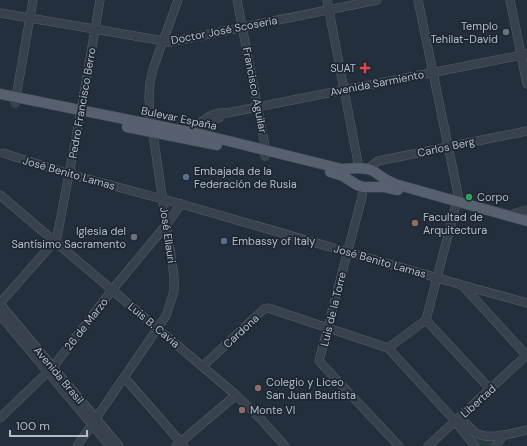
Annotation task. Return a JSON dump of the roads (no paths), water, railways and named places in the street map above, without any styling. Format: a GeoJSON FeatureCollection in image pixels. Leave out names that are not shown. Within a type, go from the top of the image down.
{"type":"FeatureCollection","features":[{"type":"Feature","properties":{"kind":"main road","name":"Bulevar España"},"geometry":{"type":"LineString","coordinates":[[0,94],[16,101]]}},
{"type":"Feature","properties":{"kind":"main road","name":"Bulevar España"},"geometry":{"type":"LineString","coordinates":[[0,100],[16,101],[201,138],[336,173],[363,188],[376,187],[395,189],[527,221]]}},
{"type":"Feature","properties":{"kind":"main road","name":"Bulevar España"},"geometry":{"type":"LineString","coordinates":[[152,128],[189,132],[201,138]]}},
{"type":"Feature","properties":{"kind":"main road","name":"Bulevar España"},"geometry":{"type":"LineString","coordinates":[[266,154],[342,169],[360,168],[373,171],[379,176],[395,184],[527,227]]}},
{"type":"Feature","properties":{"kind":"main road"},"geometry":{"type":"LineString","coordinates":[[351,180],[350,173],[360,168]]}},
{"type":"Feature","properties":{"kind":"main road"},"geometry":{"type":"LineString","coordinates":[[376,187],[379,183],[379,176]]}},
{"type":"Feature","properties":{"kind":"street"},"geometry":{"type":"LineString","coordinates":[[16,101],[33,0]]}},
{"type":"Feature","properties":{"kind":"street","name":"Pedro Francisco Berro"},"geometry":{"type":"LineString","coordinates":[[0,304],[57,237],[81,114],[100,0]]}},
{"type":"Feature","properties":{"kind":"street","name":"José Ellauri"},"geometry":{"type":"LineString","coordinates":[[77,446],[166,316],[174,292],[174,276],[152,128],[149,97],[150,82],[154,66],[178,0]]}},
{"type":"Feature","properties":{"kind":"street","name":"Francisco Aguilar"},"geometry":{"type":"LineString","coordinates":[[237,0],[266,154]]}},
{"type":"Feature","properties":{"kind":"street"},"geometry":{"type":"LineString","coordinates":[[327,0],[360,168]]}},
{"type":"Feature","properties":{"kind":"street","name":"Doctor José Scosería"},"geometry":{"type":"LineString","coordinates":[[0,13],[170,42],[377,0]]}},
{"type":"Feature","properties":{"kind":"street"},"geometry":{"type":"LineString","coordinates":[[388,348],[426,320],[457,204],[458,194],[418,0]]}},
{"type":"Feature","properties":{"kind":"street"},"geometry":{"type":"LineString","coordinates":[[510,0],[524,54],[527,84]]}},
{"type":"Feature","properties":{"kind":"street","name":"Avenida Sarmiento"},"geometry":{"type":"LineString","coordinates":[[189,132],[209,116],[217,113],[228,113],[524,54]]}},
{"type":"Feature","properties":{"kind":"street","name":"Avenida Sarmiento"},"geometry":{"type":"LineString","coordinates":[[201,138],[209,123],[228,113]]}},
{"type":"Feature","properties":{"kind":"street","name":"Carlos Berg"},"geometry":{"type":"LineString","coordinates":[[360,168],[378,161],[527,131]]}},
{"type":"Feature","properties":{"kind":"street","name":"José Benito Lamas"},"geometry":{"type":"LineString","coordinates":[[3,153],[69,174],[181,204],[527,303]]}},
{"type":"Feature","properties":{"kind":"street","name":"Luis de la Torre"},"geometry":{"type":"LineString","coordinates":[[363,188],[362,197],[319,361],[400,446]]}},
{"type":"Feature","properties":{"kind":"street","name":"Luis B. Cavia"},"geometry":{"type":"LineString","coordinates":[[1,198],[203,366],[260,418],[285,446]]}},
{"type":"Feature","properties":{"kind":"street","name":"26 de Marzo"},"geometry":{"type":"LineString","coordinates":[[0,418],[50,369],[112,290],[167,224],[181,204]]}},
{"type":"Feature","properties":{"kind":"street"},"geometry":{"type":"LineString","coordinates":[[508,216],[527,210]]}},
{"type":"Feature","properties":{"kind":"street"},"geometry":{"type":"LineString","coordinates":[[462,285],[527,356]]}},
{"type":"Feature","properties":{"kind":"street","name":"Avenida Brasil"},"geometry":{"type":"LineString","coordinates":[[0,304],[50,369],[94,422],[110,446]]}},
{"type":"Feature","properties":{"kind":"street","name":"Cardona"},"geometry":{"type":"LineString","coordinates":[[203,366],[266,308],[328,329]]}},
{"type":"Feature","properties":{"kind":"street","name":"Avenida Brasil"},"geometry":{"type":"LineString","coordinates":[[0,315],[50,369]]}},
{"type":"Feature","properties":{"kind":"street"},"geometry":{"type":"LineString","coordinates":[[426,320],[490,389]]}},
{"type":"Feature","properties":{"kind":"street"},"geometry":{"type":"LineString","coordinates":[[328,329],[388,348],[455,421],[475,446]]}},
{"type":"Feature","properties":{"kind":"street","name":"Libertad"},"geometry":{"type":"LineString","coordinates":[[428,446],[527,356]]}},
{"type":"Feature","properties":{"kind":"street"},"geometry":{"type":"LineString","coordinates":[[124,377],[180,445],[236,395]]}},
{"type":"Feature","properties":{"kind":"street"},"geometry":{"type":"LineString","coordinates":[[455,421],[465,423],[474,432],[480,435],[503,435],[527,430]]}},
{"type":"Feature","properties":{"kind":"street","name":"Avenida Brasil"},"geometry":{"type":"LineString","coordinates":[[94,422],[119,446]]}},
{"type":"Feature","properties":{"kind":"street"},"geometry":{"type":"LineString","coordinates":[[496,446],[503,435]]}},
{"type":"Feature","properties":{"kind":"place","name":"Templo Tehilat-David"},"geometry":{"type":"Point","coordinates":[506,32]}},
{"type":"Feature","properties":{"kind":"place","name":"SUAT"},"geometry":{"type":"Point","coordinates":[365,68]}},
{"type":"Feature","properties":{"kind":"place","name":"Embajada de la Federación de Rusia"},"geometry":{"type":"Point","coordinates":[186,177]}},
{"type":"Feature","properties":{"kind":"place","name":"Corpo"},"geometry":{"type":"Point","coordinates":[469,197]}},
{"type":"Feature","properties":{"kind":"place","name":"Facultad de Arquitectura"},"geometry":{"type":"Point","coordinates":[415,223]}},
{"type":"Feature","properties":{"kind":"place","name":"Iglesia del Santísimo Sacramento"},"geometry":{"type":"Point","coordinates":[134,237]}},
{"type":"Feature","properties":{"kind":"place","name":"Embassy of Italy"},"geometry":{"type":"Point","coordinates":[224,241]}},
{"type":"Feature","properties":{"kind":"place","name":"Colegio y Liceo San Juan Bautista"},"geometry":{"type":"Point","coordinates":[258,388]}},
{"type":"Feature","properties":{"kind":"place","name":"Monte VI"},"geometry":{"type":"Point","coordinates":[242,410]}}]}
